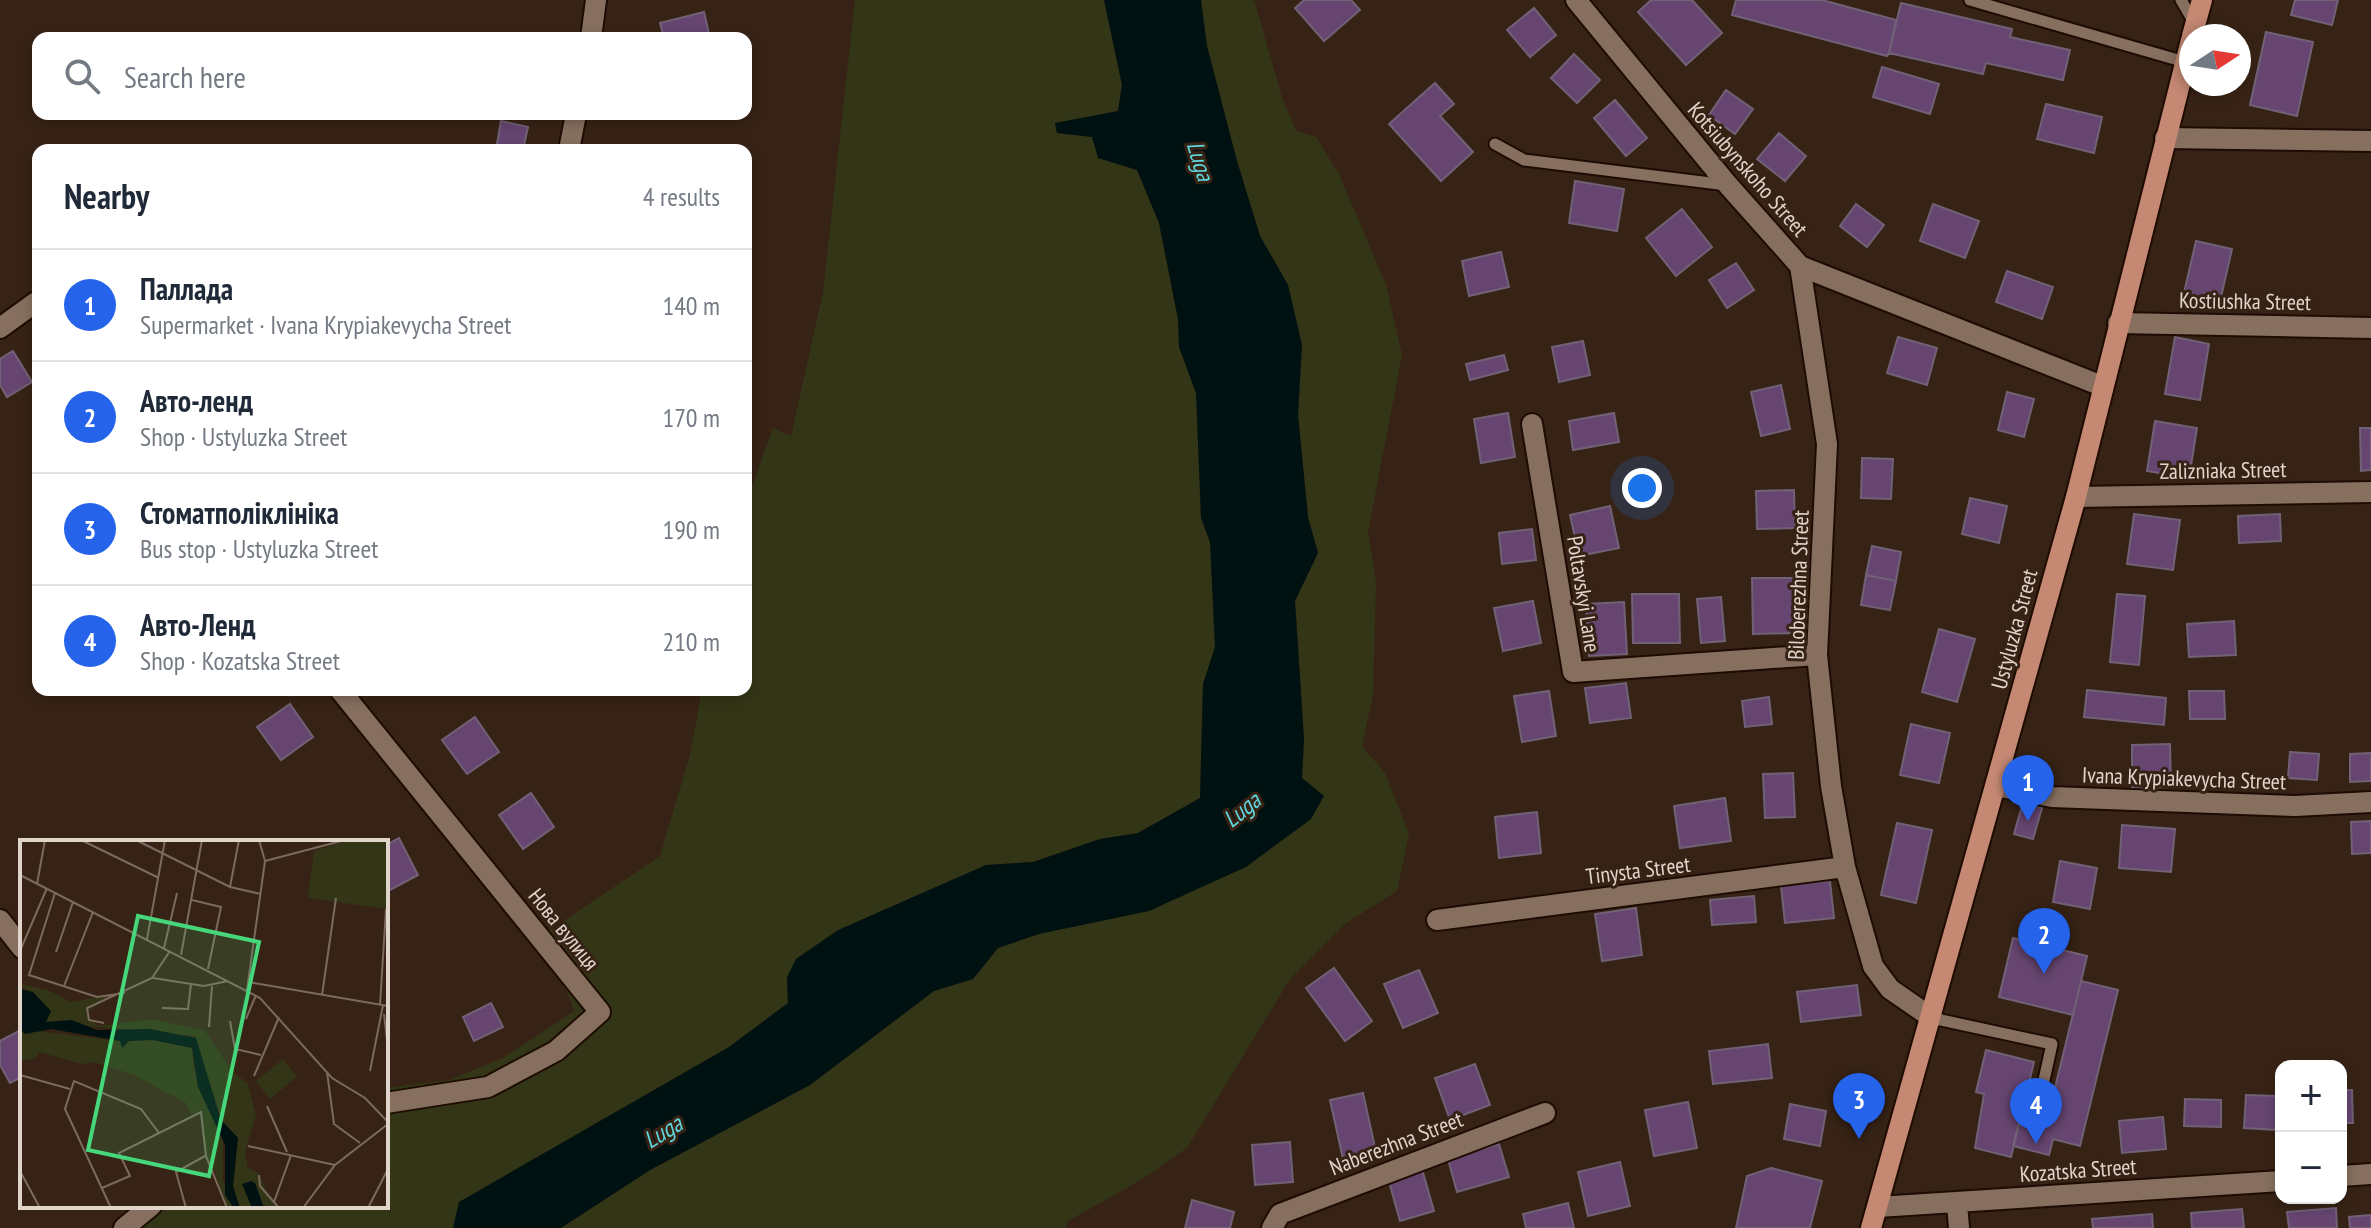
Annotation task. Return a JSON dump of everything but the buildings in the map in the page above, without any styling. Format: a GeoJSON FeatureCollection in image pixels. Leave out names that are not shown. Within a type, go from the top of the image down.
{"type":"FeatureCollection","features":[{"type":"Feature","properties":{"kind":"main road","name":"Ustyluzka Street"},"geometry":{"type":"LineString","coordinates":[[2196,24],[2202,0]]}},
{"type":"Feature","properties":{"kind":"main road","name":"Ustyluzka Street"},"geometry":{"type":"LineString","coordinates":[[1871,1228],[2076,497],[2179,85]]}},
{"type":"Feature","properties":{"kind":"street"},"geometry":{"type":"LineString","coordinates":[[592,32],[596,0]]}},
{"type":"Feature","properties":{"kind":"street","name":"Kotsiubynskoho Street"},"geometry":{"type":"LineString","coordinates":[[1576,0],[1728,185],[1800,266],[2102,386]]}},
{"type":"Feature","properties":{"kind":"street"},"geometry":{"type":"LineString","coordinates":[[1588,0],[1599,29]]}},
{"type":"Feature","properties":{"kind":"street"},"geometry":{"type":"LineString","coordinates":[[570,144],[575,120]]}},
{"type":"Feature","properties":{"kind":"street"},"geometry":{"type":"LineString","coordinates":[[2165,138],[2371,141]]}},
{"type":"Feature","properties":{"kind":"street","name":"Biloberezhna Street"},"geometry":{"type":"LineString","coordinates":[[1800,266],[1827,444],[1817,655],[1831,786],[1845,867],[1873,966],[1890,989],[1932,1018]]}},
{"type":"Feature","properties":{"kind":"street"},"geometry":{"type":"LineString","coordinates":[[0,328],[32,305]]}},
{"type":"Feature","properties":{"kind":"street","name":"Kostiushka Street"},"geometry":{"type":"LineString","coordinates":[[2118,323],[2371,328]]}},
{"type":"Feature","properties":{"kind":"street","name":"Poltavskyi Lane"},"geometry":{"type":"LineString","coordinates":[[1532,424],[1573,672],[1817,655]]}},
{"type":"Feature","properties":{"kind":"street","name":"Zalizniaka Street"},"geometry":{"type":"LineString","coordinates":[[2076,497],[2371,492]]}},
{"type":"Feature","properties":{"kind":"street","name":"Нова вулиця"},"geometry":{"type":"LineString","coordinates":[[345,696],[600,1012],[556,1051],[488,1087],[388,1103]]}},
{"type":"Feature","properties":{"kind":"street","name":"Ivana Krypiakevycha Street"},"geometry":{"type":"LineString","coordinates":[[1996,786],[2052,797],[2295,806],[2371,802]]}},
{"type":"Feature","properties":{"kind":"street","name":"Tinysta Street"},"geometry":{"type":"LineString","coordinates":[[1437,920],[1845,867]]}},
{"type":"Feature","properties":{"kind":"street"},"geometry":{"type":"LineString","coordinates":[[0,920],[20,945]]}},
{"type":"Feature","properties":{"kind":"street","name":"Naberezhna Street"},"geometry":{"type":"LineString","coordinates":[[1272,1228],[1280,1214],[1545,1113]]}},
{"type":"Feature","properties":{"kind":"street"},"geometry":{"type":"LineString","coordinates":[[2347,1176],[2371,1174]]}},
{"type":"Feature","properties":{"kind":"street","name":"Kozatska Street"},"geometry":{"type":"LineString","coordinates":[[1878,1207],[2275,1181]]}},
{"type":"Feature","properties":{"kind":"street"},"geometry":{"type":"LineString","coordinates":[[1957,1203],[1959,1228]]}},
{"type":"Feature","properties":{"kind":"street"},"geometry":{"type":"LineString","coordinates":[[124,1228],[149,1208]]}},
{"type":"Feature","properties":{"kind":"lane"},"geometry":{"type":"LineString","coordinates":[[1970,0],[2179,60]]}},
{"type":"Feature","properties":{"kind":"lane"},"geometry":{"type":"LineString","coordinates":[[2181,0],[2189,24]]}},
{"type":"Feature","properties":{"kind":"lane"},"geometry":{"type":"LineString","coordinates":[[1495,144],[1524,160],[1728,185]]}},
{"type":"Feature","properties":{"kind":"lane"},"geometry":{"type":"LineString","coordinates":[[1932,1018],[2052,1044],[2042,1089]]}},
{"type":"Feature","properties":{"kind":"green space"},"geometry":{"type":"Polygon","coordinates":[[[855,0],[1104,0],[1122,85],[1118,111],[1055,124],[1057,133],[1092,137],[1099,158],[1137,170],[1159,223],[1178,319],[1179,347],[1196,393],[1201,518],[1210,542],[1215,647],[1203,684],[1200,798],[1138,833],[1100,839],[1033,862],[986,865],[787,977],[788,1003],[729,1047],[460,1202],[453,1228],[112,1228],[137,1208],[388,1208],[388,1088],[449,1080],[503,1058],[574,1011],[566,989],[531,943],[660,856],[690,755],[701,696],[752,696],[752,486],[773,428],[791,436],[823,292],[855,0]]]}},
{"type":"Feature","properties":{"kind":"green space"},"geometry":{"type":"Polygon","coordinates":[[[1201,0],[1254,0],[1282,98],[1296,131],[1316,137],[1340,176],[1386,285],[1402,355],[1368,532],[1376,583],[1373,694],[1362,746],[1385,773],[1409,834],[1397,891],[1346,923],[1290,979],[1187,1148],[1141,1180],[1068,1221],[1066,1228],[561,1228],[650,1170],[810,1085],[934,991],[973,979],[998,948],[1039,934],[1324,796],[1302,778],[1304,739],[1295,600],[1318,553],[1308,517],[1298,415],[1302,345],[1288,285],[1260,236],[1237,161],[1207,46],[1201,0]]]}},
{"type":"Feature","properties":{"kind":"water","name":"Luga"},"geometry":{"type":"Polygon","coordinates":[[[1104,0],[1201,0],[1207,46],[1237,161],[1260,236],[1288,285],[1302,345],[1298,415],[1308,517],[1318,553],[1295,601],[1304,739],[1302,778],[1324,796],[1311,819],[1246,867],[1149,911],[1039,934],[998,948],[973,979],[934,991],[810,1085],[650,1170],[561,1228],[453,1228],[459,1202],[729,1047],[788,1003],[787,977],[796,959],[838,930],[986,865],[1033,862],[1100,839],[1138,833],[1200,798],[1203,684],[1215,647],[1210,542],[1201,518],[1196,393],[1179,347],[1178,319],[1159,223],[1137,170],[1098,158],[1092,137],[1057,133],[1055,123],[1118,111],[1122,85],[1104,0]]]}},
{"type":"Feature","properties":{"kind":"place","name":"Паллада"},"geometry":{"type":"Point","coordinates":[2028,821]}},
{"type":"Feature","properties":{"kind":"place","name":"Авто-ленд"},"geometry":{"type":"Point","coordinates":[2044,974]}},
{"type":"Feature","properties":{"kind":"place","name":"Стоматполіклініка"},"geometry":{"type":"Point","coordinates":[1859,1139]}},
{"type":"Feature","properties":{"kind":"place","name":"Авто-Ленд"},"geometry":{"type":"Point","coordinates":[2036,1144]}}]}
